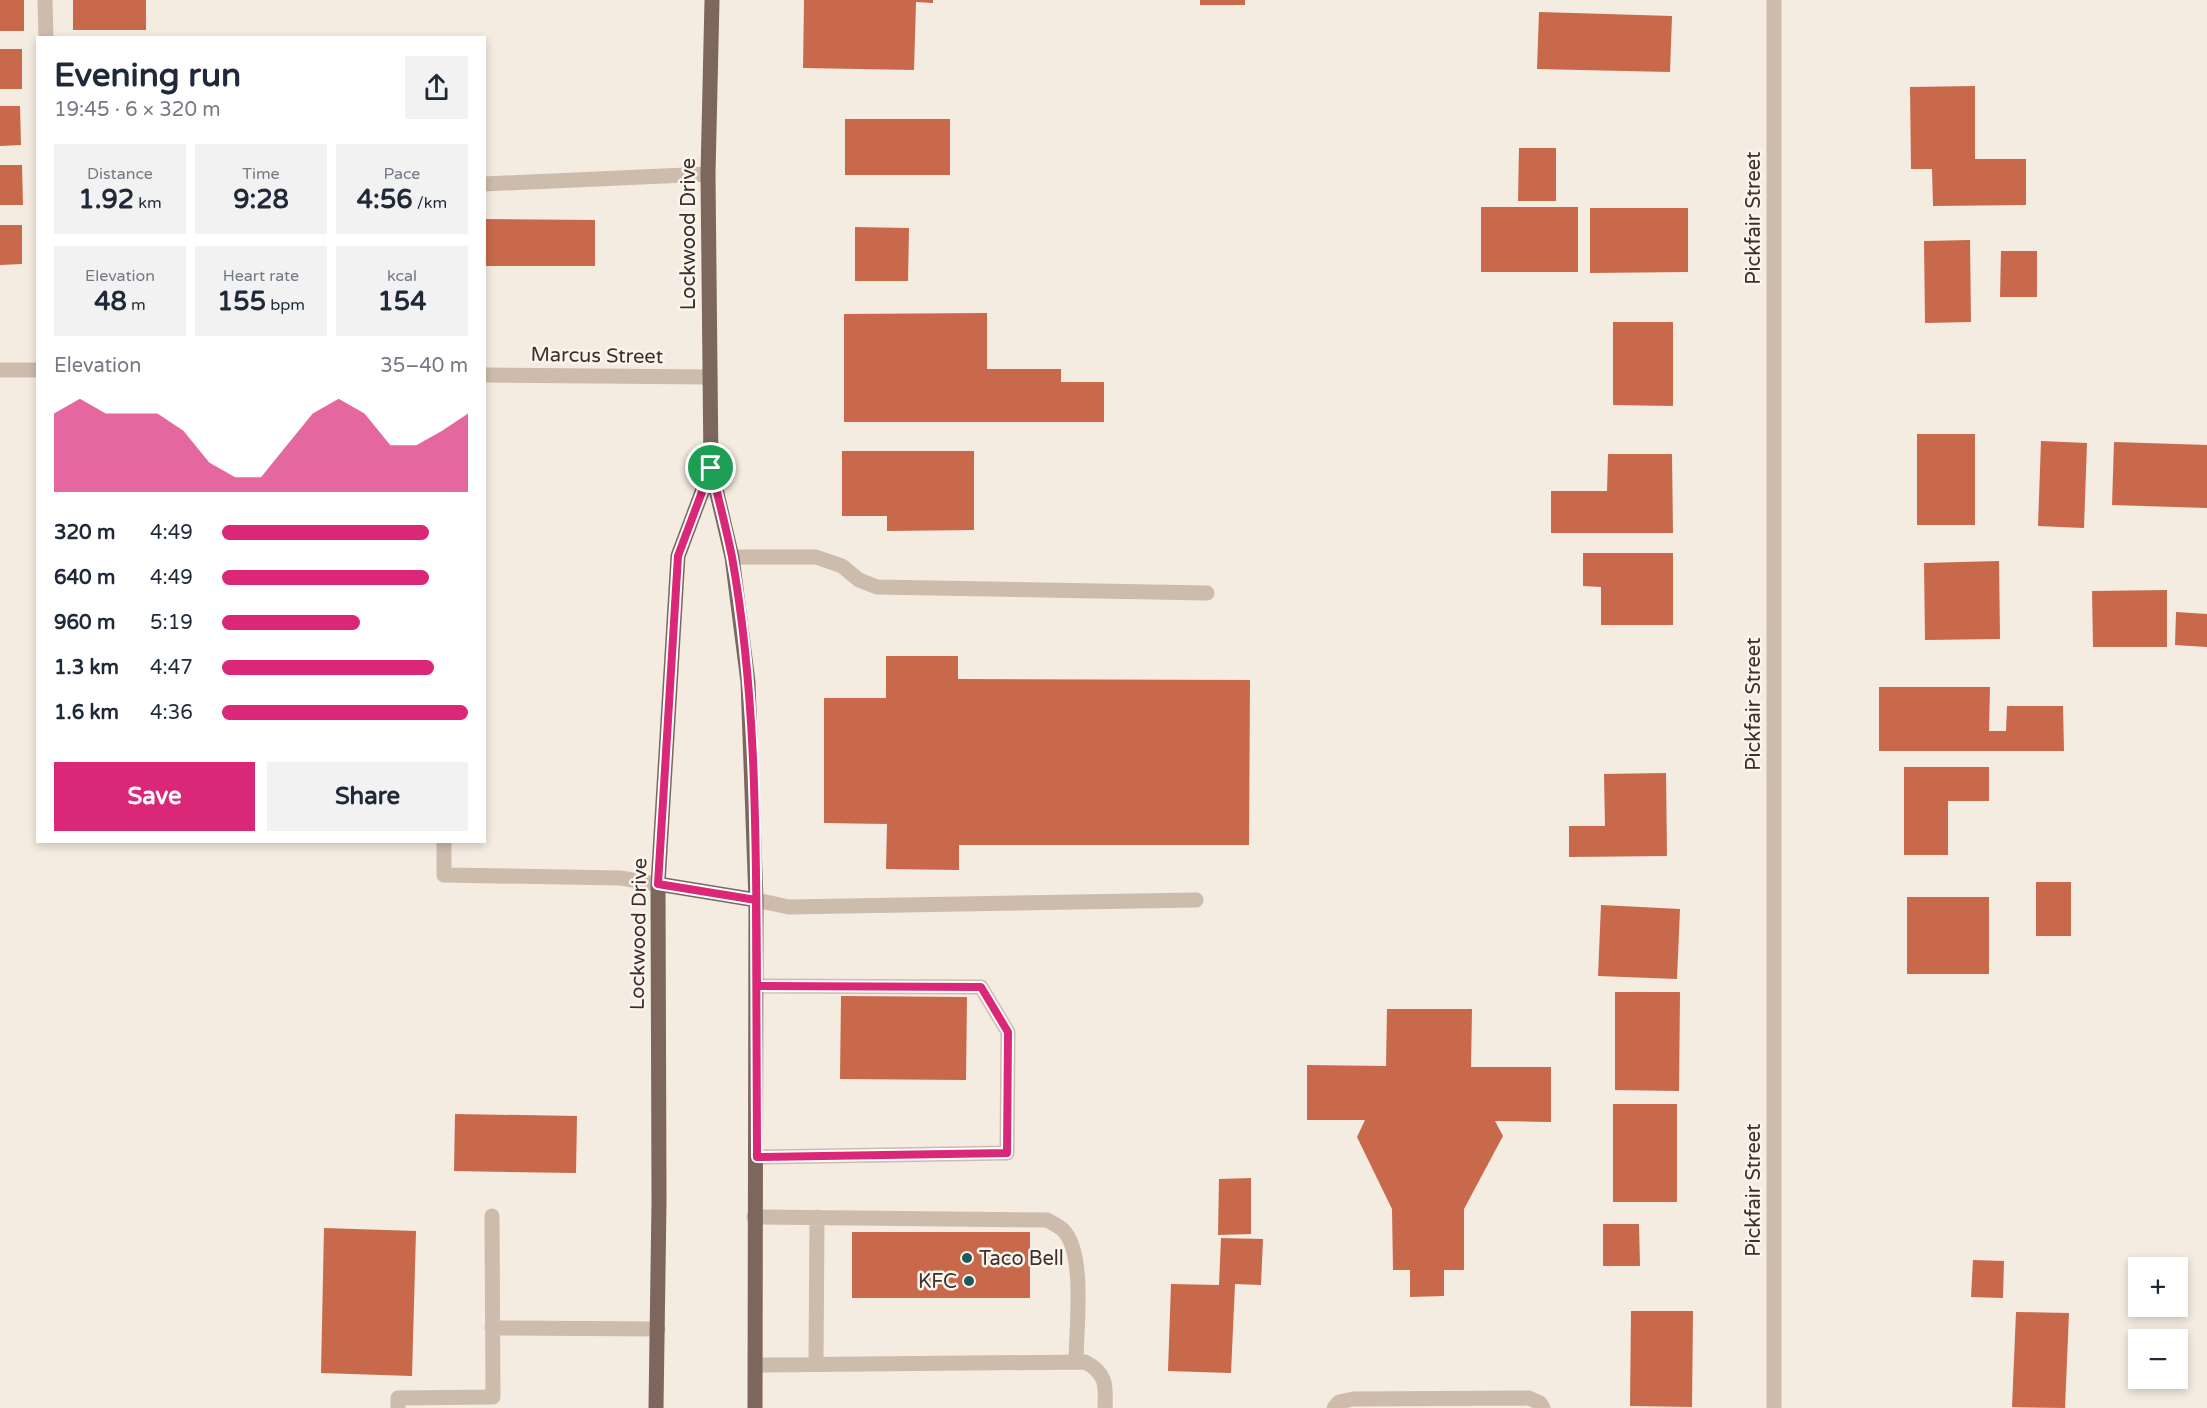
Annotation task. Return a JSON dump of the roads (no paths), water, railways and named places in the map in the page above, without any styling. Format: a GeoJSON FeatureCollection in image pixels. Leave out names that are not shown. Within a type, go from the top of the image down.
{"type":"FeatureCollection","features":[{"type":"Feature","properties":{"kind":"main road","name":"Lockwood Drive"},"geometry":{"type":"LineString","coordinates":[[712,0],[708,174],[711,468],[732,557],[748,682],[756,900],[755,1408]]}},
{"type":"Feature","properties":{"kind":"main road","name":"Lockwood Drive"},"geometry":{"type":"LineString","coordinates":[[656,1408],[658,884],[678,556],[711,468]]}},
{"type":"Feature","properties":{"kind":"main road"},"geometry":{"type":"LineString","coordinates":[[658,884],[756,900]]}},
{"type":"Feature","properties":{"kind":"street"},"geometry":{"type":"LineString","coordinates":[[45,0],[46,36]]}},
{"type":"Feature","properties":{"kind":"street","name":"Pickfair Street"},"geometry":{"type":"LineString","coordinates":[[1774,0],[1774,1408]]}},
{"type":"Feature","properties":{"kind":"street"},"geometry":{"type":"LineString","coordinates":[[486,183],[708,174]]}},
{"type":"Feature","properties":{"kind":"street"},"geometry":{"type":"LineString","coordinates":[[0,370],[36,370]]}},
{"type":"Feature","properties":{"kind":"street","name":"Marcus Street"},"geometry":{"type":"LineString","coordinates":[[486,375],[710,377]]}},
{"type":"Feature","properties":{"kind":"street"},"geometry":{"type":"LineString","coordinates":[[732,557],[816,557],[842,566],[859,580],[877,587],[1207,592]]}},
{"type":"Feature","properties":{"kind":"street"},"geometry":{"type":"LineString","coordinates":[[444,843],[444,875],[620,878],[658,884]]}},
{"type":"Feature","properties":{"kind":"street"},"geometry":{"type":"LineString","coordinates":[[756,900],[789,907],[1196,900]]}},
{"type":"Feature","properties":{"kind":"street"},"geometry":{"type":"LineString","coordinates":[[757,986],[981,987],[1008,1032],[1007,1153],[757,1157]]}},
{"type":"Feature","properties":{"kind":"street"},"geometry":{"type":"LineString","coordinates":[[398,1408],[398,1398],[493,1397],[492,1216]]}},
{"type":"Feature","properties":{"kind":"street"},"geometry":{"type":"LineString","coordinates":[[754,1217],[1047,1220],[1063,1229],[1071,1241],[1077,1259],[1076,1362]]}},
{"type":"Feature","properties":{"kind":"street"},"geometry":{"type":"LineString","coordinates":[[816,1365],[817,1217]]}},
{"type":"Feature","properties":{"kind":"street"},"geometry":{"type":"LineString","coordinates":[[492,1328],[658,1329]]}},
{"type":"Feature","properties":{"kind":"street"},"geometry":{"type":"LineString","coordinates":[[756,1365],[1086,1362],[1097,1368],[1105,1377],[1106,1408]]}},
{"type":"Feature","properties":{"kind":"street"},"geometry":{"type":"LineString","coordinates":[[1334,1408],[1339,1402],[1353,1399],[1529,1398],[1540,1403],[1543,1408]]}},
{"type":"Feature","properties":{"kind":"place","name":"Taco Bell"},"geometry":{"type":"Point","coordinates":[967,1258]}},
{"type":"Feature","properties":{"kind":"place","name":"KFC"},"geometry":{"type":"Point","coordinates":[969,1281]}}]}
